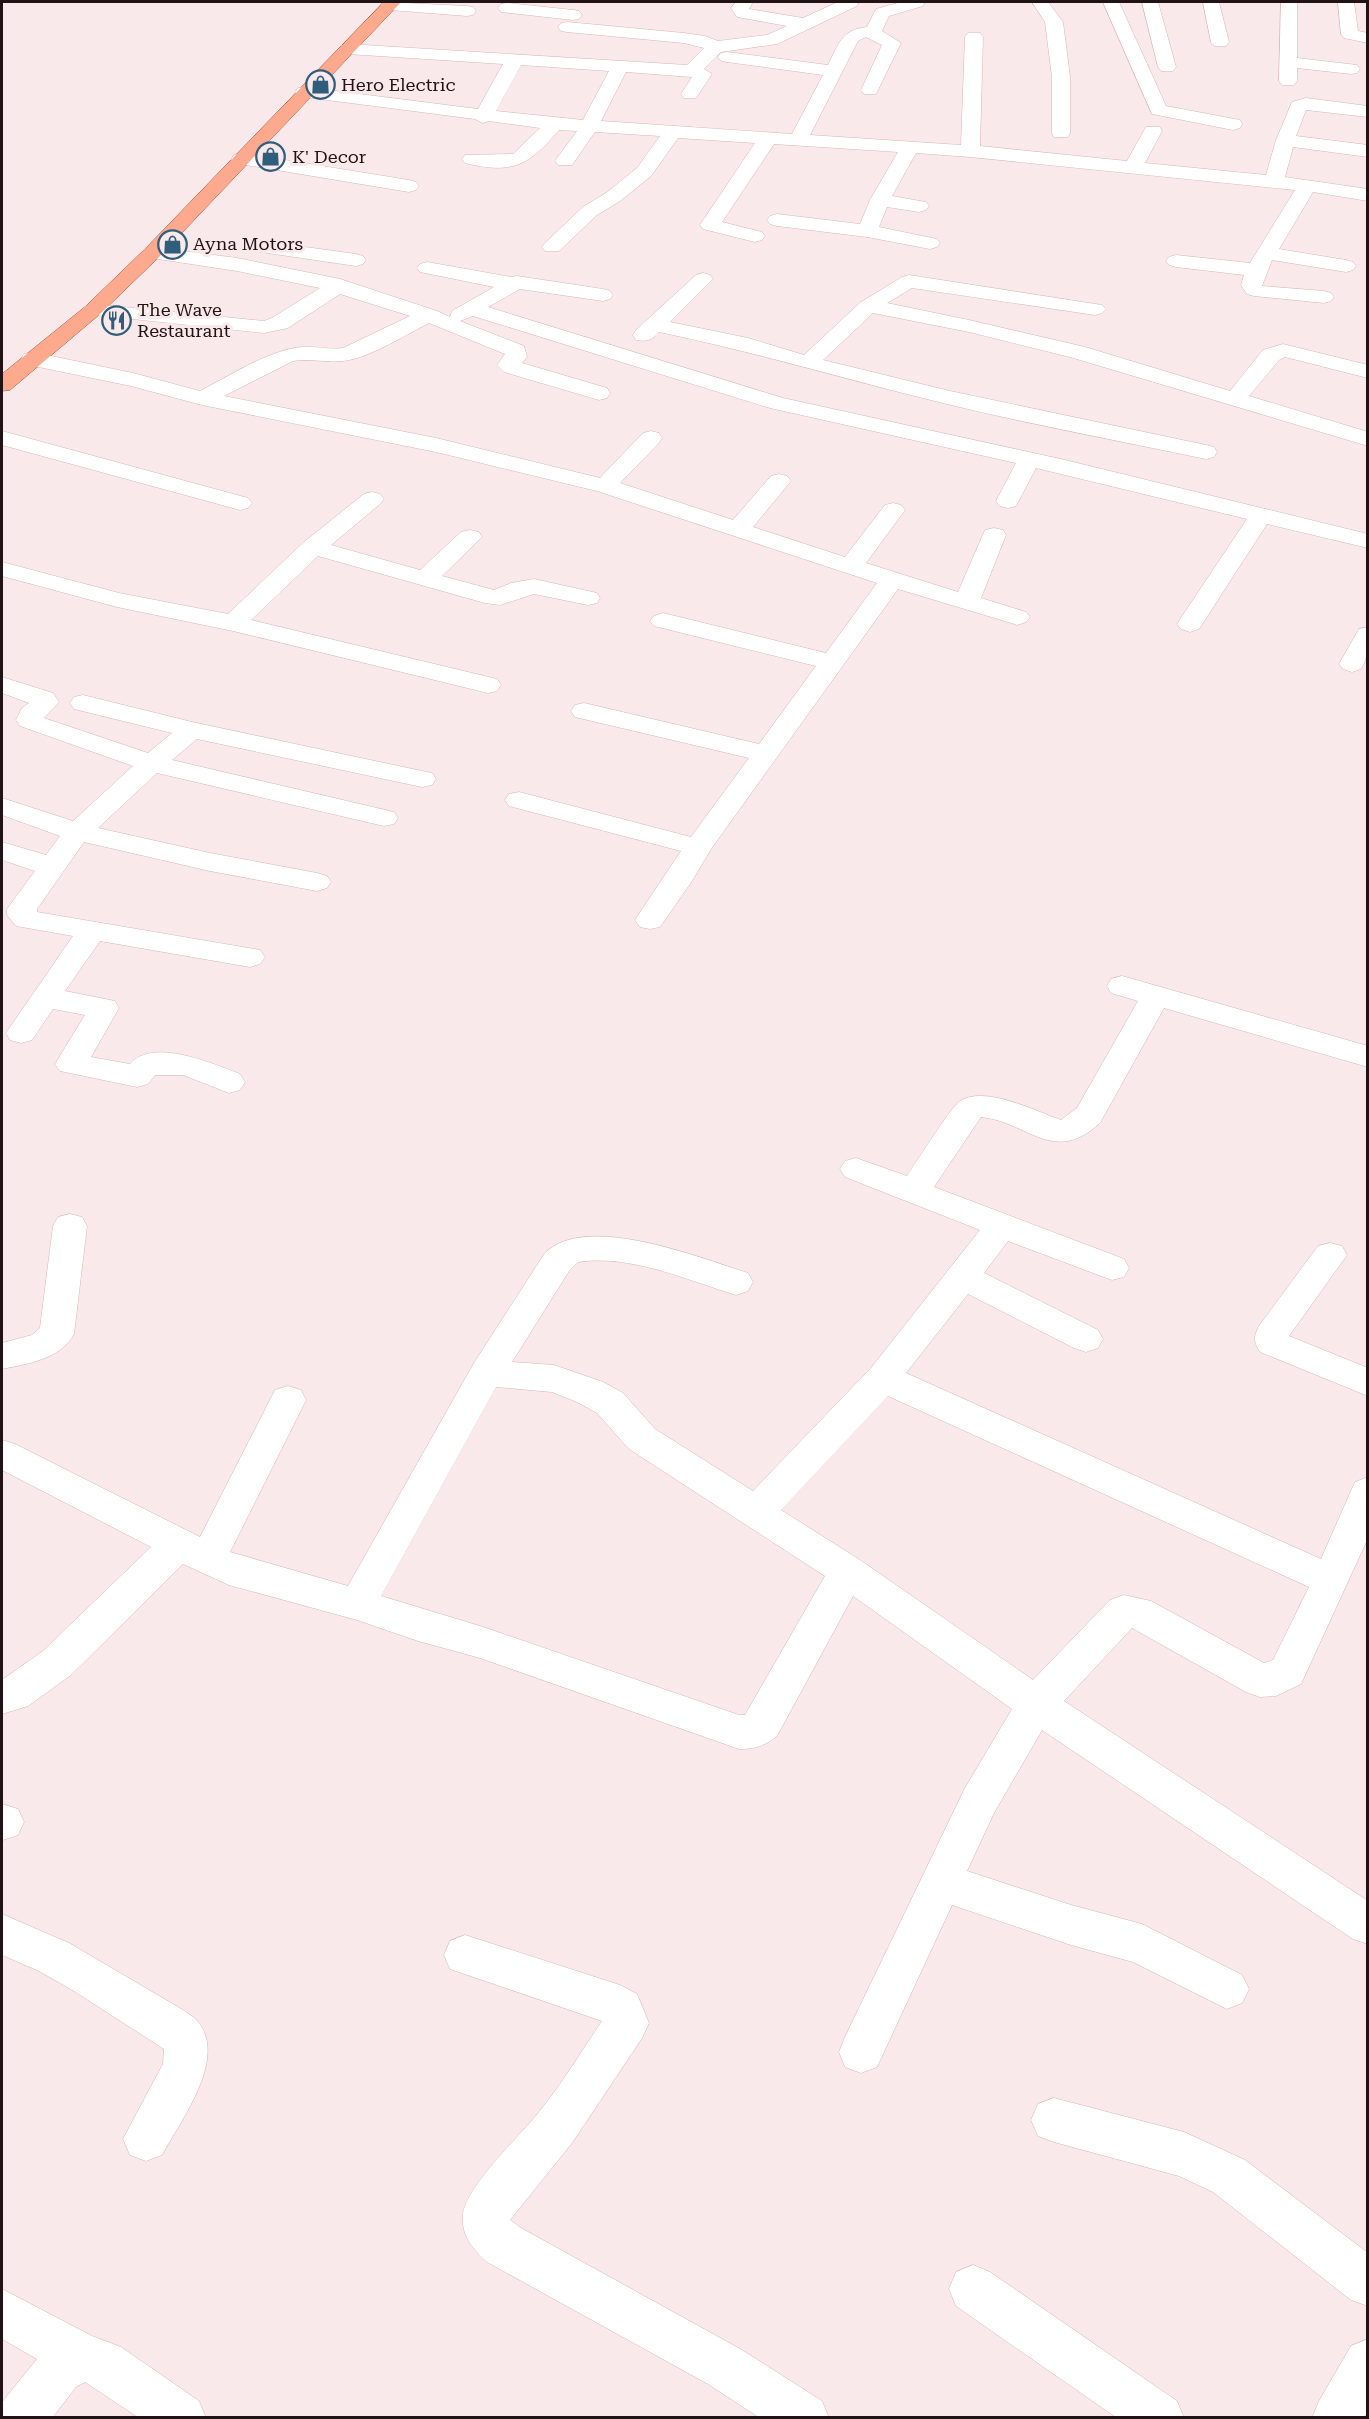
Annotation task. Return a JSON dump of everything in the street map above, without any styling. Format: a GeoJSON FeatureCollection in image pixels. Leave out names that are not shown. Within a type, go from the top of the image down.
{"type":"FeatureCollection","features":[{"type":"Feature","properties":{"kind":"main road"},"geometry":{"type":"LineString","coordinates":[[2,385],[93,310],[152,253],[304,92],[392,3]]}},
{"type":"Feature","properties":{"kind":"street"},"geometry":{"type":"LineString","coordinates":[[744,2],[740,8],[742,13],[807,24]]}},
{"type":"Feature","properties":{"kind":"street"},"geometry":{"type":"LineString","coordinates":[[692,71],[711,51],[771,40],[851,2]]}},
{"type":"Feature","properties":{"kind":"street"},"geometry":{"type":"LineString","coordinates":[[872,31],[883,11],[917,2]]}},
{"type":"Feature","properties":{"kind":"street"},"geometry":{"type":"LineString","coordinates":[[1040,2],[1054,22],[1061,76],[1061,133]]}},
{"type":"Feature","properties":{"kind":"street"},"geometry":{"type":"LineString","coordinates":[[1111,2],[1159,110],[1233,124]]}},
{"type":"Feature","properties":{"kind":"street"},"geometry":{"type":"LineString","coordinates":[[1150,2],[1167,67]]}},
{"type":"Feature","properties":{"kind":"street"},"geometry":{"type":"LineString","coordinates":[[1211,2],[1220,42]]}},
{"type":"Feature","properties":{"kind":"street"},"geometry":{"type":"LineString","coordinates":[[1288,81],[1289,2]]}},
{"type":"Feature","properties":{"kind":"street"},"geometry":{"type":"LineString","coordinates":[[1346,2],[1350,34],[1368,38]]}},
{"type":"Feature","properties":{"kind":"street"},"geometry":{"type":"LineString","coordinates":[[392,3],[467,11]]}},
{"type":"Feature","properties":{"kind":"street"},"geometry":{"type":"LineString","coordinates":[[507,8],[574,14],[699,40],[711,51],[832,71]]}},
{"type":"Feature","properties":{"kind":"street"},"geometry":{"type":"LineString","coordinates":[[552,63],[574,14]]}},
{"type":"Feature","properties":{"kind":"street"},"geometry":{"type":"LineString","coordinates":[[798,141],[851,38],[857,33],[872,31],[892,44],[870,90]]}},
{"type":"Feature","properties":{"kind":"street"},"geometry":{"type":"LineString","coordinates":[[970,151],[974,37]]}},
{"type":"Feature","properties":{"kind":"street"},"geometry":{"type":"LineString","coordinates":[[348,49],[692,71],[704,75],[690,94]]}},
{"type":"Feature","properties":{"kind":"street"},"geometry":{"type":"LineString","coordinates":[[483,117],[514,61]]}},
{"type":"Feature","properties":{"kind":"street"},"geometry":{"type":"LineString","coordinates":[[1289,62],[1351,69]]}},
{"type":"Feature","properties":{"kind":"street"},"geometry":{"type":"LineString","coordinates":[[565,161],[589,127],[619,68]]}},
{"type":"Feature","properties":{"kind":"street"},"geometry":{"type":"LineString","coordinates":[[304,92],[483,117],[554,124],[671,134],[970,151],[1308,185],[1368,195]]}},
{"type":"Feature","properties":{"kind":"street"},"geometry":{"type":"LineString","coordinates":[[1274,182],[1285,140],[1298,106],[1301,104],[1368,112]]}},
{"type":"Feature","properties":{"kind":"street"},"geometry":{"type":"LineString","coordinates":[[472,159],[507,163],[518,160],[530,151],[554,124]]}},
{"type":"Feature","properties":{"kind":"street"},"geometry":{"type":"LineString","coordinates":[[1133,167],[1153,131]]}},
{"type":"Feature","properties":{"kind":"street"},"geometry":{"type":"LineString","coordinates":[[552,246],[590,211],[614,197],[644,172],[671,134]]}},
{"type":"Feature","properties":{"kind":"street"},"geometry":{"type":"LineString","coordinates":[[755,236],[710,225],[768,138]]}},
{"type":"Feature","properties":{"kind":"street"},"geometry":{"type":"LineString","coordinates":[[1285,140],[1368,151]]}},
{"type":"Feature","properties":{"kind":"street"},"geometry":{"type":"LineString","coordinates":[[867,231],[880,200],[910,148]]}},
{"type":"Feature","properties":{"kind":"street"},"geometry":{"type":"LineString","coordinates":[[241,159],[409,186]]}},
{"type":"Feature","properties":{"kind":"street"},"geometry":{"type":"LineString","coordinates":[[1308,185],[1262,262],[1251,285],[1254,290],[1324,297]]}},
{"type":"Feature","properties":{"kind":"street"},"geometry":{"type":"LineString","coordinates":[[880,200],[919,206]]}},
{"type":"Feature","properties":{"kind":"street"},"geometry":{"type":"LineString","coordinates":[[777,220],[867,231],[930,243]]}},
{"type":"Feature","properties":{"kind":"street"},"geometry":{"type":"LineString","coordinates":[[168,234],[192,237]]}},
{"type":"Feature","properties":{"kind":"street"},"geometry":{"type":"LineString","coordinates":[[239,244],[356,260]]}},
{"type":"Feature","properties":{"kind":"street"},"geometry":{"type":"LineString","coordinates":[[152,253],[248,265],[340,285],[439,318],[516,351],[516,357],[508,365],[599,393]]}},
{"type":"Feature","properties":{"kind":"street"},"geometry":{"type":"LineString","coordinates":[[1176,261],[1346,266]]}},
{"type":"Feature","properties":{"kind":"street"},"geometry":{"type":"LineString","coordinates":[[428,268],[513,284],[525,282],[603,296]]}},
{"type":"Feature","properties":{"kind":"street"},"geometry":{"type":"LineString","coordinates":[[622,354],[704,279]]}},
{"type":"Feature","properties":{"kind":"street"},"geometry":{"type":"LineString","coordinates":[[808,363],[868,306],[902,285],[917,281],[1095,309]]}},
{"type":"Feature","properties":{"kind":"street"},"geometry":{"type":"LineString","coordinates":[[202,398],[287,356],[303,353],[332,356],[348,354],[439,318],[472,309],[513,284]]}},
{"type":"Feature","properties":{"kind":"street"},"geometry":{"type":"LineString","coordinates":[[93,310],[264,327],[280,323],[340,285]]}},
{"type":"Feature","properties":{"kind":"street"},"geometry":{"type":"LineString","coordinates":[[868,306],[969,326],[1077,352],[1368,439]]}},
{"type":"Feature","properties":{"kind":"street"},"geometry":{"type":"LineString","coordinates":[[472,309],[778,403],[1029,459],[1368,541]]}},
{"type":"Feature","properties":{"kind":"street"},"geometry":{"type":"LineString","coordinates":[[656,325],[748,344],[808,363],[950,398],[1206,452]]}},
{"type":"Feature","properties":{"kind":"street"},"geometry":{"type":"LineString","coordinates":[[1236,398],[1271,355],[1283,350],[1368,372]]}},
{"type":"Feature","properties":{"kind":"street"},"geometry":{"type":"LineString","coordinates":[[32,359],[133,380],[202,398],[436,445],[605,486],[892,580],[1017,616]]}},
{"type":"Feature","properties":{"kind":"street"},"geometry":{"type":"LineString","coordinates":[[2,438],[240,503]]}},
{"type":"Feature","properties":{"kind":"street"},"geometry":{"type":"LineString","coordinates":[[605,486],[651,438]]}},
{"type":"Feature","properties":{"kind":"street"},"geometry":{"type":"LineString","coordinates":[[1008,501],[1029,459]]}},
{"type":"Feature","properties":{"kind":"street"},"geometry":{"type":"LineString","coordinates":[[739,528],[779,481]]}},
{"type":"Feature","properties":{"kind":"street"},"geometry":{"type":"LineString","coordinates":[[233,623],[313,547],[372,499]]}},
{"type":"Feature","properties":{"kind":"street"},"geometry":{"type":"LineString","coordinates":[[851,566],[893,510]]}},
{"type":"Feature","properties":{"kind":"street"},"geometry":{"type":"LineString","coordinates":[[1190,624],[1261,515]]}},
{"type":"Feature","properties":{"kind":"street"},"geometry":{"type":"LineString","coordinates":[[967,601],[994,535]]}},
{"type":"Feature","properties":{"kind":"street"},"geometry":{"type":"LineString","coordinates":[[425,579],[470,537]]}},
{"type":"Feature","properties":{"kind":"street"},"geometry":{"type":"LineString","coordinates":[[313,547],[498,598],[505,598],[520,588],[536,586],[588,598]]}},
{"type":"Feature","properties":{"kind":"street"},"geometry":{"type":"LineString","coordinates":[[2,569],[117,600],[233,623],[488,685]]}},
{"type":"Feature","properties":{"kind":"street"},"geometry":{"type":"LineString","coordinates":[[650,920],[678,881],[698,846],[892,580]]}},
{"type":"Feature","properties":{"kind":"street"},"geometry":{"type":"LineString","coordinates":[[663,621],[831,662]]}},
{"type":"Feature","properties":{"kind":"street"},"geometry":{"type":"LineString","coordinates":[[1352,664],[1368,634]]}},
{"type":"Feature","properties":{"kind":"street"},"geometry":{"type":"LineString","coordinates":[[2,685],[44,699],[46,702],[31,714],[29,720],[35,724],[152,763],[207,778],[384,818]]}},
{"type":"Feature","properties":{"kind":"street"},"geometry":{"type":"LineString","coordinates":[[83,703],[192,730],[422,779]]}},
{"type":"Feature","properties":{"kind":"street"},"geometry":{"type":"LineString","coordinates":[[584,711],[765,754]]}},
{"type":"Feature","properties":{"kind":"street"},"geometry":{"type":"LineString","coordinates":[[192,730],[152,763],[77,832],[22,909],[22,915],[26,919],[250,957]]}},
{"type":"Feature","properties":{"kind":"street"},"geometry":{"type":"LineString","coordinates":[[519,800],[698,846]]}},
{"type":"Feature","properties":{"kind":"street"},"geometry":{"type":"LineString","coordinates":[[2,806],[77,832],[210,862],[317,882]]}},
{"type":"Feature","properties":{"kind":"street"},"geometry":{"type":"LineString","coordinates":[[2,851],[53,867]]}},
{"type":"Feature","properties":{"kind":"street"},"geometry":{"type":"LineString","coordinates":[[21,1033],[92,931]]}},
{"type":"Feature","properties":{"kind":"street"},"geometry":{"type":"LineString","coordinates":[[1122,986],[1368,1057]]}},
{"type":"Feature","properties":{"kind":"street"},"geometry":{"type":"LineString","coordinates":[[914,1191],[970,1109],[979,1106],[990,1107],[1049,1130],[1060,1132],[1072,1130],[1080,1124],[1089,1115],[1156,996]]}},
{"type":"Feature","properties":{"kind":"street"},"geometry":{"type":"LineString","coordinates":[[45,998],[104,1008],[71,1064],[137,1076],[147,1064],[186,1065],[230,1082]]}},
{"type":"Feature","properties":{"kind":"street"},"geometry":{"type":"LineString","coordinates":[[856,1169],[1112,1268]]}},
{"type":"Feature","properties":{"kind":"street"},"geometry":{"type":"LineString","coordinates":[[2,1356],[43,1345],[57,1334],[70,1226]]}},
{"type":"Feature","properties":{"kind":"street"},"geometry":{"type":"LineString","coordinates":[[757,1511],[883,1378],[960,1276],[1002,1226]]}},
{"type":"Feature","properties":{"kind":"street"},"geometry":{"type":"LineString","coordinates":[[357,1604],[486,1373],[557,1262],[569,1251],[588,1248],[612,1249],[736,1282]]}},
{"type":"Feature","properties":{"kind":"street"},"geometry":{"type":"LineString","coordinates":[[1330,1256],[1271,1335],[1272,1343],[1368,1383]]}},
{"type":"Feature","properties":{"kind":"street"},"geometry":{"type":"LineString","coordinates":[[960,1276],[1086,1339]]}},
{"type":"Feature","properties":{"kind":"street"},"geometry":{"type":"LineString","coordinates":[[486,1373],[554,1379],[590,1392],[610,1403],[642,1439],[847,1571],[1036,1704],[1368,1925]]}},
{"type":"Feature","properties":{"kind":"street"},"geometry":{"type":"LineString","coordinates":[[883,1378],[1331,1580]]}},
{"type":"Feature","properties":{"kind":"street"},"geometry":{"type":"LineString","coordinates":[[2,1697],[14,1694],[57,1663],[193,1552],[288,1400]]}},
{"type":"Feature","properties":{"kind":"street"},"geometry":{"type":"LineString","coordinates":[[2,1454],[229,1569],[357,1604],[418,1625],[480,1642],[739,1732],[753,1732],[764,1724],[847,1571]]}},
{"type":"Feature","properties":{"kind":"street"},"geometry":{"type":"LineString","coordinates":[[861,2052],[979,1802],[1036,1704],[1124,1611],[1137,1612],[1260,1680],[1276,1679],[1287,1672],[1331,1580],[1358,1540],[1368,1492]]}},
{"type":"Feature","properties":{"kind":"street"},"geometry":{"type":"LineString","coordinates":[[941,1882],[1071,1925],[1142,1944],[1227,1989]]}},
{"type":"Feature","properties":{"kind":"street"},"geometry":{"type":"LineString","coordinates":[[2,1934],[54,1957],[168,2025],[183,2037],[186,2054],[184,2070],[146,2139]]}},
{"type":"Feature","properties":{"kind":"street"},"geometry":{"type":"LineString","coordinates":[[465,1955],[605,2000],[622,2008],[627,2023],[556,2127],[499,2194],[486,2214],[488,2232],[504,2245],[725,2367],[805,2418]]}},
{"type":"Feature","properties":{"kind":"street"},"geometry":{"type":"LineString","coordinates":[[1054,2120],[1184,2155],[1228,2176],[1368,2283]]}},
{"type":"Feature","properties":{"kind":"street"},"geometry":{"type":"LineString","coordinates":[[973,2289],[1160,2418]]}},
{"type":"Feature","properties":{"kind":"street"},"geometry":{"type":"LineString","coordinates":[[2,2313],[82,2357],[104,2364],[182,2418]]}},
{"type":"Feature","properties":{"kind":"street"},"geometry":{"type":"LineString","coordinates":[[20,2418],[58,2370],[82,2357]]}},
{"type":"Feature","properties":{"kind":"street"},"geometry":{"type":"LineString","coordinates":[[1336,2418],[1368,2363]]}},
{"type":"Feature","properties":{"kind":"place","name":"Hero Electric"},"geometry":{"type":"Point","coordinates":[320,85]}},
{"type":"Feature","properties":{"kind":"place","name":"K' Decor"},"geometry":{"type":"Point","coordinates":[271,157]}},
{"type":"Feature","properties":{"kind":"place","name":"Ayna Motors"},"geometry":{"type":"Point","coordinates":[172,244]}},
{"type":"Feature","properties":{"kind":"place","name":"The Wave Restaurant"},"geometry":{"type":"Point","coordinates":[116,320]}}]}
